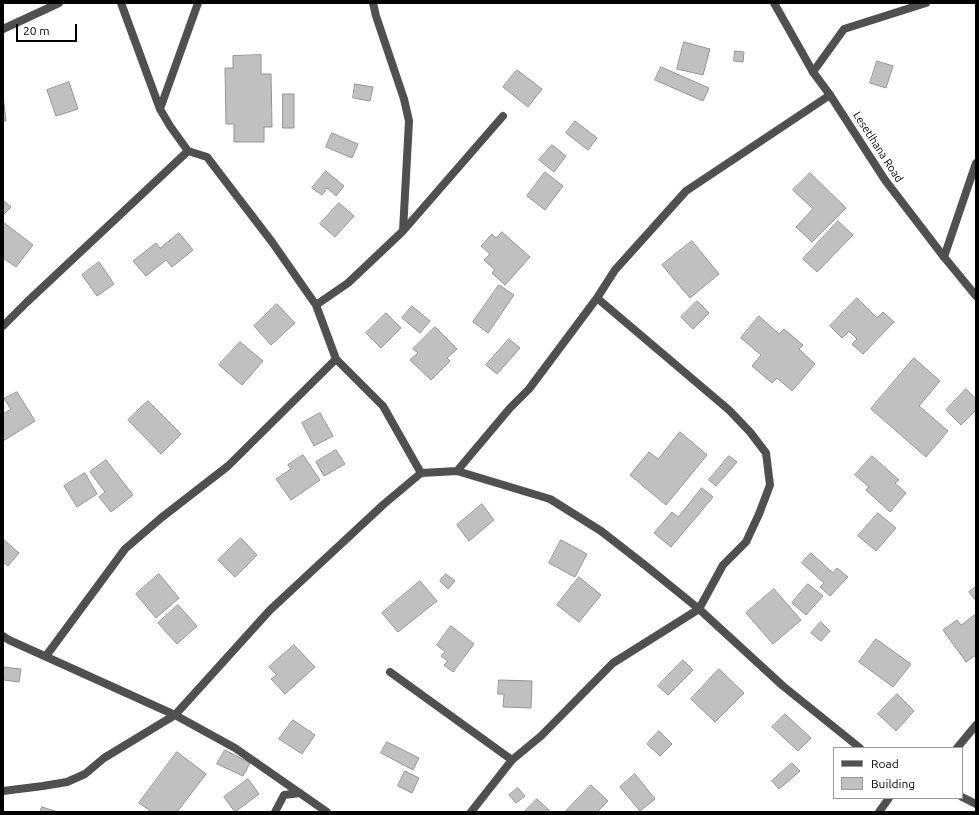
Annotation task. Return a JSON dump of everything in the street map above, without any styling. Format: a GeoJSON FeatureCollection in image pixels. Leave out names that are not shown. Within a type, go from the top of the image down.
{"type":"FeatureCollection","features":[{"type":"Feature","properties":{"kind":"street"},"geometry":{"type":"LineString","coordinates":[[3,29],[59,3]]}},
{"type":"Feature","properties":{"kind":"street"},"geometry":{"type":"LineString","coordinates":[[121,3],[160,109],[170,126],[188,151],[207,157],[272,242],[316,305],[336,359],[383,406],[421,473]]}},
{"type":"Feature","properties":{"kind":"street"},"geometry":{"type":"LineString","coordinates":[[160,109],[198,3]]}},
{"type":"Feature","properties":{"kind":"street"},"geometry":{"type":"LineString","coordinates":[[373,3],[404,99],[409,121],[403,231]]}},
{"type":"Feature","properties":{"kind":"street","name":"Lesetlhana Road"},"geometry":{"type":"LineString","coordinates":[[774,3],[813,72],[830,94],[885,180],[976,296]]}},
{"type":"Feature","properties":{"kind":"street"},"geometry":{"type":"LineString","coordinates":[[813,72],[844,30],[926,3]]}},
{"type":"Feature","properties":{"kind":"street"},"geometry":{"type":"LineString","coordinates":[[457,471],[510,408],[529,389],[597,298],[615,270],[686,191],[830,94]]}},
{"type":"Feature","properties":{"kind":"street"},"geometry":{"type":"LineString","coordinates":[[316,305],[348,283],[403,231],[503,116]]}},
{"type":"Feature","properties":{"kind":"street"},"geometry":{"type":"LineString","coordinates":[[3,326],[188,151]]}},
{"type":"Feature","properties":{"kind":"street"},"geometry":{"type":"LineString","coordinates":[[944,257],[976,163]]}},
{"type":"Feature","properties":{"kind":"street"},"geometry":{"type":"LineString","coordinates":[[471,812],[512,760],[541,736],[613,664],[699,610],[723,565],[746,542],[760,514],[770,485],[766,453],[750,432],[728,410],[597,298]]}},
{"type":"Feature","properties":{"kind":"street"},"geometry":{"type":"LineString","coordinates":[[46,656],[125,549],[161,518],[228,466],[336,359]]}},
{"type":"Feature","properties":{"kind":"street"},"geometry":{"type":"LineString","coordinates":[[3,791],[67,782],[85,774],[104,758],[174,715],[270,610],[384,504],[421,473],[457,471],[550,499],[601,531],[699,610],[783,686],[859,747]]}},
{"type":"Feature","properties":{"kind":"street"},"geometry":{"type":"LineString","coordinates":[[3,636],[174,715],[235,748],[327,812]]}},
{"type":"Feature","properties":{"kind":"street"},"geometry":{"type":"LineString","coordinates":[[390,672],[512,760]]}},
{"type":"Feature","properties":{"kind":"street"},"geometry":{"type":"LineString","coordinates":[[958,747],[976,725]]}},
{"type":"Feature","properties":{"kind":"street"},"geometry":{"type":"LineString","coordinates":[[275,812],[284,795],[300,793]]}},
{"type":"Feature","properties":{"kind":"street"},"geometry":{"type":"LineString","coordinates":[[963,798],[976,804]]}},
{"type":"Feature","properties":{"kind":"street"},"geometry":{"type":"LineString","coordinates":[[879,812],[888,799]]}},
{"type":"Feature","properties":{"kind":"building"},"geometry":{"type":"Polygon","coordinates":[[[684,42],[710,49],[703,75],[677,69],[684,42]]]}},
{"type":"Feature","properties":{"kind":"building"},"geometry":{"type":"Polygon","coordinates":[[[735,51],[744,52],[743,62],[734,61],[735,51]]]}},
{"type":"Feature","properties":{"kind":"building"},"geometry":{"type":"Polygon","coordinates":[[[261,55],[261,74],[271,74],[272,127],[264,127],[264,142],[234,142],[234,124],[226,124],[225,68],[233,68],[233,56],[261,55]]]}},
{"type":"Feature","properties":{"kind":"building"},"geometry":{"type":"Polygon","coordinates":[[[877,61],[893,66],[886,88],[870,83],[877,61]]]}},
{"type":"Feature","properties":{"kind":"building"},"geometry":{"type":"Polygon","coordinates":[[[661,67],[709,88],[703,101],[655,80],[661,67]]]}},
{"type":"Feature","properties":{"kind":"building"},"geometry":{"type":"Polygon","coordinates":[[[517,70],[542,89],[528,107],[503,87],[517,70]]]}},
{"type":"Feature","properties":{"kind":"building"},"geometry":{"type":"Polygon","coordinates":[[[69,82],[78,109],[56,116],[47,90],[69,82]]]}},
{"type":"Feature","properties":{"kind":"building"},"geometry":{"type":"Polygon","coordinates":[[[355,84],[373,87],[370,101],[353,98],[355,84]]]}},
{"type":"Feature","properties":{"kind":"building"},"geometry":{"type":"Polygon","coordinates":[[[283,94],[294,94],[294,128],[283,128],[283,94]]]}},
{"type":"Feature","properties":{"kind":"building"},"geometry":{"type":"Polygon","coordinates":[[[3,95],[6,121],[3,121],[3,95]]]}},
{"type":"Feature","properties":{"kind":"building"},"geometry":{"type":"Polygon","coordinates":[[[575,121],[597,138],[588,150],[566,133],[575,121]]]}},
{"type":"Feature","properties":{"kind":"building"},"geometry":{"type":"Polygon","coordinates":[[[332,133],[358,144],[352,158],[326,147],[332,133]]]}},
{"type":"Feature","properties":{"kind":"building"},"geometry":{"type":"Polygon","coordinates":[[[552,145],[566,156],[554,172],[539,160],[552,145]]]}},
{"type":"Feature","properties":{"kind":"building"},"geometry":{"type":"Polygon","coordinates":[[[326,171],[344,186],[336,196],[327,188],[322,195],[312,188],[326,171]]]}},
{"type":"Feature","properties":{"kind":"building"},"geometry":{"type":"Polygon","coordinates":[[[545,172],[563,186],[545,210],[527,196],[545,172]]]}},
{"type":"Feature","properties":{"kind":"building"},"geometry":{"type":"Polygon","coordinates":[[[810,173],[846,208],[812,242],[796,227],[813,209],[793,190],[810,173]]]}},
{"type":"Feature","properties":{"kind":"building"},"geometry":{"type":"Polygon","coordinates":[[[3,200],[11,207],[3,215],[3,200]]]}},
{"type":"Feature","properties":{"kind":"building"},"geometry":{"type":"Polygon","coordinates":[[[339,203],[354,216],[335,237],[320,224],[339,203]]]}},
{"type":"Feature","properties":{"kind":"building"},"geometry":{"type":"Polygon","coordinates":[[[838,221],[853,235],[817,272],[803,259],[838,221]]]}},
{"type":"Feature","properties":{"kind":"building"},"geometry":{"type":"Polygon","coordinates":[[[3,222],[33,245],[16,267],[3,258],[3,222]]]}},
{"type":"Feature","properties":{"kind":"building"},"geometry":{"type":"Polygon","coordinates":[[[502,232],[530,257],[505,285],[492,273],[495,270],[484,260],[490,254],[481,246],[492,234],[496,238],[502,232]]]}},
{"type":"Feature","properties":{"kind":"building"},"geometry":{"type":"Polygon","coordinates":[[[179,233],[193,250],[172,267],[166,260],[146,276],[133,261],[156,243],[160,248],[179,233]]]}},
{"type":"Feature","properties":{"kind":"building"},"geometry":{"type":"Polygon","coordinates":[[[692,241],[719,274],[690,298],[662,265],[692,241]]]}},
{"type":"Feature","properties":{"kind":"building"},"geometry":{"type":"Polygon","coordinates":[[[99,262],[114,284],[97,296],[82,275],[99,262]]]}},
{"type":"Feature","properties":{"kind":"building"},"geometry":{"type":"Polygon","coordinates":[[[499,285],[514,295],[488,333],[473,322],[499,285]]]}},
{"type":"Feature","properties":{"kind":"building"},"geometry":{"type":"Polygon","coordinates":[[[857,298],[877,318],[883,312],[894,322],[863,354],[852,344],[857,339],[849,331],[842,338],[830,326],[857,298]]]}},
{"type":"Feature","properties":{"kind":"building"},"geometry":{"type":"Polygon","coordinates":[[[697,301],[709,313],[693,329],[681,317],[697,301]]]}},
{"type":"Feature","properties":{"kind":"building"},"geometry":{"type":"Polygon","coordinates":[[[277,304],[295,323],[271,345],[254,326],[277,304]]]}},
{"type":"Feature","properties":{"kind":"building"},"geometry":{"type":"Polygon","coordinates":[[[412,306],[430,321],[420,333],[402,318],[412,306]]]}},
{"type":"Feature","properties":{"kind":"building"},"geometry":{"type":"Polygon","coordinates":[[[386,313],[401,328],[381,348],[366,333],[386,313]]]}},
{"type":"Feature","properties":{"kind":"building"},"geometry":{"type":"Polygon","coordinates":[[[759,316],[779,334],[784,329],[803,345],[799,349],[815,364],[792,391],[777,378],[772,383],[752,366],[761,355],[741,338],[759,316]]]}},
{"type":"Feature","properties":{"kind":"building"},"geometry":{"type":"Polygon","coordinates":[[[435,327],[457,349],[447,358],[450,361],[431,380],[410,360],[418,353],[413,349],[435,327]]]}},
{"type":"Feature","properties":{"kind":"building"},"geometry":{"type":"Polygon","coordinates":[[[509,339],[520,348],[497,374],[486,365],[509,339]]]}},
{"type":"Feature","properties":{"kind":"building"},"geometry":{"type":"Polygon","coordinates":[[[240,342],[263,361],[242,385],[219,365],[240,342]]]}},
{"type":"Feature","properties":{"kind":"building"},"geometry":{"type":"Polygon","coordinates":[[[914,358],[940,381],[919,406],[948,431],[926,457],[871,409],[914,358]]]}},
{"type":"Feature","properties":{"kind":"building"},"geometry":{"type":"Polygon","coordinates":[[[966,389],[976,399],[976,410],[961,425],[946,410],[966,389]]]}},
{"type":"Feature","properties":{"kind":"building"},"geometry":{"type":"Polygon","coordinates":[[[17,392],[35,421],[3,441],[3,414],[11,409],[4,399],[17,392]]]}},
{"type":"Feature","properties":{"kind":"building"},"geometry":{"type":"Polygon","coordinates":[[[148,401],[181,434],[161,454],[128,420],[148,401]]]}},
{"type":"Feature","properties":{"kind":"building"},"geometry":{"type":"Polygon","coordinates":[[[320,413],[333,436],[314,446],[302,423],[320,413]]]}},
{"type":"Feature","properties":{"kind":"building"},"geometry":{"type":"Polygon","coordinates":[[[680,432],[707,455],[666,505],[630,475],[649,452],[658,459],[680,432]]]}},
{"type":"Feature","properties":{"kind":"building"},"geometry":{"type":"Polygon","coordinates":[[[336,450],[345,464],[324,476],[316,462],[336,450]]]}},
{"type":"Feature","properties":{"kind":"building"},"geometry":{"type":"Polygon","coordinates":[[[303,455],[320,480],[291,500],[276,479],[291,469],[288,465],[303,455]]]}},
{"type":"Feature","properties":{"kind":"building"},"geometry":{"type":"Polygon","coordinates":[[[729,456],[737,462],[716,486],[709,480],[729,456]]]}},
{"type":"Feature","properties":{"kind":"building"},"geometry":{"type":"Polygon","coordinates":[[[872,456],[899,480],[895,483],[906,493],[890,512],[866,490],[869,487],[855,475],[872,456]]]}},
{"type":"Feature","properties":{"kind":"building"},"geometry":{"type":"Polygon","coordinates":[[[106,460],[133,495],[111,512],[99,497],[105,492],[90,472],[106,460]]]}},
{"type":"Feature","properties":{"kind":"building"},"geometry":{"type":"Polygon","coordinates":[[[85,473],[97,494],[77,507],[64,486],[85,473]]]}},
{"type":"Feature","properties":{"kind":"building"},"geometry":{"type":"Polygon","coordinates":[[[702,488],[713,497],[671,547],[654,533],[672,512],[678,517],[702,488]]]}},
{"type":"Feature","properties":{"kind":"building"},"geometry":{"type":"Polygon","coordinates":[[[482,504],[494,520],[469,541],[457,525],[482,504]]]}},
{"type":"Feature","properties":{"kind":"building"},"geometry":{"type":"Polygon","coordinates":[[[878,513],[896,528],[876,551],[858,536],[878,513]]]}},
{"type":"Feature","properties":{"kind":"building"},"geometry":{"type":"Polygon","coordinates":[[[241,538],[257,555],[235,577],[218,560],[241,538]]]}},
{"type":"Feature","properties":{"kind":"building"},"geometry":{"type":"Polygon","coordinates":[[[3,539],[19,553],[8,566],[3,562],[3,539]]]}},
{"type":"Feature","properties":{"kind":"building"},"geometry":{"type":"Polygon","coordinates":[[[561,540],[587,554],[575,577],[549,563],[561,540]]]}},
{"type":"Feature","properties":{"kind":"building"},"geometry":{"type":"Polygon","coordinates":[[[811,553],[833,573],[837,568],[848,577],[830,596],[820,587],[824,583],[802,563],[811,553]]]}},
{"type":"Feature","properties":{"kind":"building"},"geometry":{"type":"Polygon","coordinates":[[[159,574],[179,598],[156,618],[136,594],[159,574]]]}},
{"type":"Feature","properties":{"kind":"building"},"geometry":{"type":"Polygon","coordinates":[[[446,574],[455,581],[448,589],[440,581],[446,574]]]}},
{"type":"Feature","properties":{"kind":"building"},"geometry":{"type":"Polygon","coordinates":[[[579,577],[601,595],[579,622],[557,605],[579,577]]]}},
{"type":"Feature","properties":{"kind":"building"},"geometry":{"type":"Polygon","coordinates":[[[420,581],[437,601],[398,632],[382,613],[420,581]]]}},
{"type":"Feature","properties":{"kind":"building"},"geometry":{"type":"Polygon","coordinates":[[[808,584],[823,596],[806,615],[792,603],[808,584]]]}},
{"type":"Feature","properties":{"kind":"building"},"geometry":{"type":"Polygon","coordinates":[[[976,587],[976,601],[969,592],[976,587]]]}},
{"type":"Feature","properties":{"kind":"building"},"geometry":{"type":"Polygon","coordinates":[[[774,589],[801,620],[773,644],[746,613],[774,589]]]}},
{"type":"Feature","properties":{"kind":"building"},"geometry":{"type":"Polygon","coordinates":[[[178,605],[197,626],[177,644],[158,623],[178,605]]]}},
{"type":"Feature","properties":{"kind":"building"},"geometry":{"type":"Polygon","coordinates":[[[976,614],[976,655],[966,662],[943,630],[957,620],[961,625],[976,614]]]}},
{"type":"Feature","properties":{"kind":"building"},"geometry":{"type":"Polygon","coordinates":[[[821,622],[830,631],[821,641],[811,633],[821,622]]]}},
{"type":"Feature","properties":{"kind":"building"},"geometry":{"type":"Polygon","coordinates":[[[451,626],[474,644],[453,672],[444,665],[448,661],[441,656],[445,652],[437,645],[451,626]]]}},
{"type":"Feature","properties":{"kind":"building"},"geometry":{"type":"Polygon","coordinates":[[[876,639],[911,664],[893,687],[859,662],[876,639]]]}},
{"type":"Feature","properties":{"kind":"building"},"geometry":{"type":"Polygon","coordinates":[[[294,645],[315,667],[285,694],[271,679],[277,675],[269,667],[294,645]]]}},
{"type":"Feature","properties":{"kind":"building"},"geometry":{"type":"Polygon","coordinates":[[[683,660],[693,670],[668,695],[658,686],[683,660]]]}},
{"type":"Feature","properties":{"kind":"building"},"geometry":{"type":"Polygon","coordinates":[[[3,667],[21,669],[19,682],[3,680],[3,667]]]}},
{"type":"Feature","properties":{"kind":"building"},"geometry":{"type":"Polygon","coordinates":[[[719,669],[744,693],[715,722],[691,699],[719,669]]]}},
{"type":"Feature","properties":{"kind":"building"},"geometry":{"type":"Polygon","coordinates":[[[499,680],[532,681],[531,708],[503,707],[504,694],[498,694],[499,680]]]}},
{"type":"Feature","properties":{"kind":"building"},"geometry":{"type":"Polygon","coordinates":[[[897,694],[914,711],[896,731],[878,714],[897,694]]]}},
{"type":"Feature","properties":{"kind":"building"},"geometry":{"type":"Polygon","coordinates":[[[785,714],[811,738],[798,751],[772,727],[785,714]]]}},
{"type":"Feature","properties":{"kind":"building"},"geometry":{"type":"Polygon","coordinates":[[[293,720],[315,735],[302,754],[279,739],[293,720]]]}},
{"type":"Feature","properties":{"kind":"building"},"geometry":{"type":"Polygon","coordinates":[[[659,731],[672,744],[660,756],[647,744],[659,731]]]}},
{"type":"Feature","properties":{"kind":"building"},"geometry":{"type":"Polygon","coordinates":[[[387,742],[419,758],[413,770],[381,753],[387,742]]]}},
{"type":"Feature","properties":{"kind":"building"},"geometry":{"type":"Polygon","coordinates":[[[225,750],[250,763],[243,776],[217,764],[225,750]]]}},
{"type":"Feature","properties":{"kind":"building"},"geometry":{"type":"Polygon","coordinates":[[[177,752],[206,774],[177,812],[152,812],[139,803],[177,752]]]}},
{"type":"Feature","properties":{"kind":"building"},"geometry":{"type":"Polygon","coordinates":[[[792,763],[800,771],[779,789],[772,781],[792,763]]]}},
{"type":"Feature","properties":{"kind":"building"},"geometry":{"type":"Polygon","coordinates":[[[405,771],[419,778],[412,793],[398,786],[405,771]]]}},
{"type":"Feature","properties":{"kind":"building"},"geometry":{"type":"Polygon","coordinates":[[[635,774],[655,799],[640,811],[620,787],[635,774]]]}},
{"type":"Feature","properties":{"kind":"building"},"geometry":{"type":"Polygon","coordinates":[[[248,779],[259,794],[235,812],[224,797],[248,779]]]}},
{"type":"Feature","properties":{"kind":"building"},"geometry":{"type":"Polygon","coordinates":[[[591,785],[608,801],[597,812],[566,811],[591,785]]]}},
{"type":"Feature","properties":{"kind":"building"},"geometry":{"type":"Polygon","coordinates":[[[518,788],[525,796],[516,803],[509,795],[518,788]]]}},
{"type":"Feature","properties":{"kind":"building"},"geometry":{"type":"Polygon","coordinates":[[[537,799],[551,812],[524,812],[537,799]]]}},
{"type":"Feature","properties":{"kind":"building"},"geometry":{"type":"Polygon","coordinates":[[[42,807],[58,812],[40,812],[42,807]]]}}]}
